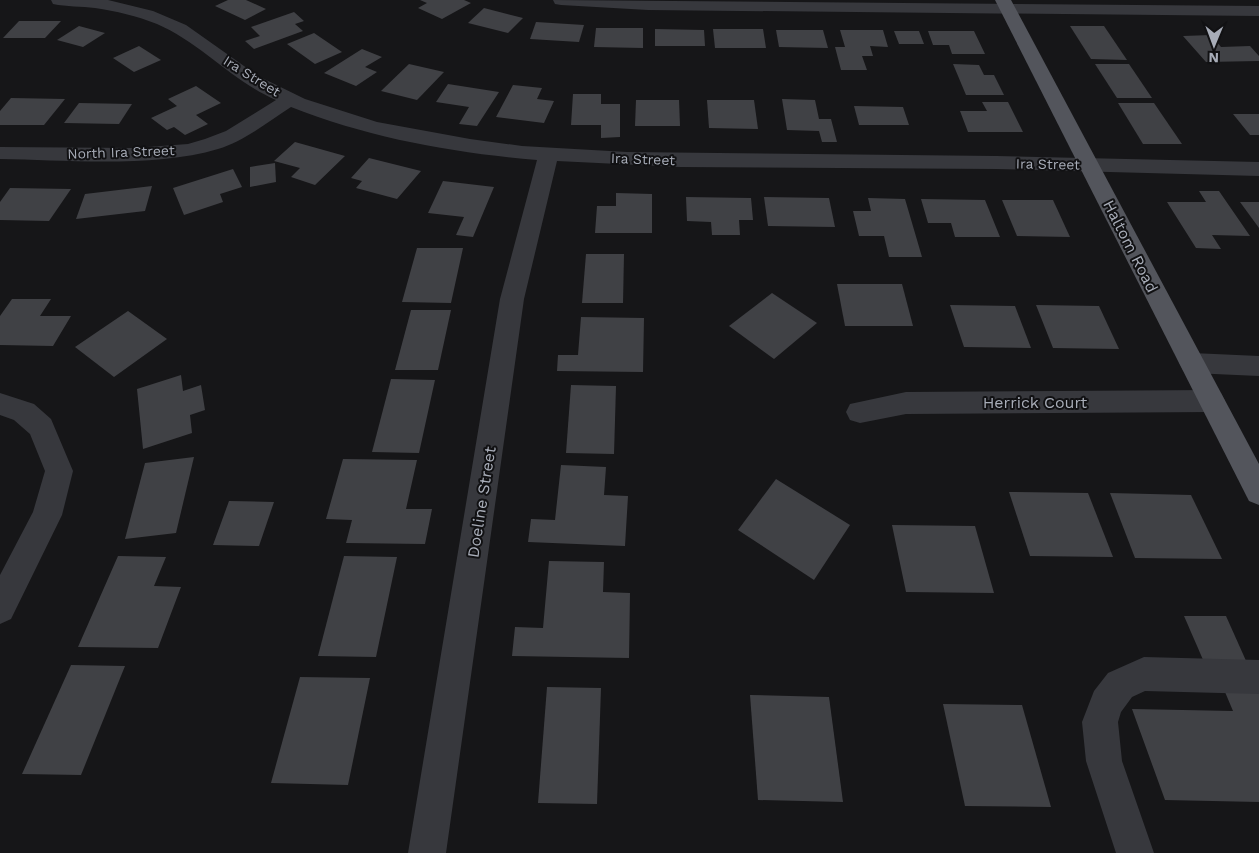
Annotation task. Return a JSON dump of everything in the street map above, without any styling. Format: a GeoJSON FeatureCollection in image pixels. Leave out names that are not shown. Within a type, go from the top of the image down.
{"type":"FeatureCollection","features":[{"type":"Feature","properties":{"kind":"main road","name":"Haltom Road"},"geometry":{"type":"LineString","coordinates":[[1005,5],[1259,492]]}},
{"type":"Feature","properties":{"kind":"street","name":"Ira Street"},"geometry":{"type":"LineString","coordinates":[[60,0],[82,1],[120,7],[154,17],[191,36],[258,83],[311,110],[355,124],[421,138],[549,154],[648,160],[906,161],[1259,168]]}},
{"type":"Feature","properties":{"kind":"street"},"geometry":{"type":"LineString","coordinates":[[561,0],[648,5],[1005,5],[1259,11]]}},
{"type":"Feature","properties":{"kind":"street","name":"North Ira Street"},"geometry":{"type":"LineString","coordinates":[[0,153],[134,154],[188,150],[212,144],[234,135],[290,100]]}},
{"type":"Feature","properties":{"kind":"street","name":"Doeline Street"},"geometry":{"type":"LineString","coordinates":[[427,853],[512,299],[549,154]]}},
{"type":"Feature","properties":{"kind":"street"},"geometry":{"type":"LineString","coordinates":[[1192,363],[1259,366]]}},
{"type":"Feature","properties":{"kind":"street","name":"Herrick Court"},"geometry":{"type":"LineString","coordinates":[[860,412],[906,403],[1212,401]]}},
{"type":"Feature","properties":{"kind":"street"},"geometry":{"type":"LineString","coordinates":[[0,404],[24,412],[41,427],[59,471],[47,515],[0,608]]}},
{"type":"Feature","properties":{"kind":"street"},"geometry":{"type":"LineString","coordinates":[[1135,853],[1104,761],[1100,722],[1106,703],[1120,685],[1144,674],[1259,676]]}},
{"type":"Feature","properties":{"kind":"building"},"geometry":{"type":"Polygon","coordinates":[[[228,0],[246,0],[266,9],[245,20],[215,6],[228,0]]]}},
{"type":"Feature","properties":{"kind":"building"},"geometry":{"type":"Polygon","coordinates":[[[420,0],[464,0],[471,3],[442,19],[418,8],[427,3],[420,0]]]}},
{"type":"Feature","properties":{"kind":"building"},"geometry":{"type":"Polygon","coordinates":[[[484,8],[523,18],[508,33],[468,23],[484,8]]]}},
{"type":"Feature","properties":{"kind":"building"},"geometry":{"type":"Polygon","coordinates":[[[294,12],[304,21],[295,24],[303,31],[254,49],[245,41],[260,36],[251,27],[294,12]]]}},
{"type":"Feature","properties":{"kind":"building"},"geometry":{"type":"Polygon","coordinates":[[[19,21],[61,21],[45,38],[3,38],[19,21]]]}},
{"type":"Feature","properties":{"kind":"building"},"geometry":{"type":"Polygon","coordinates":[[[536,22],[584,25],[579,42],[530,39],[536,22]]]}},
{"type":"Feature","properties":{"kind":"building"},"geometry":{"type":"Polygon","coordinates":[[[79,26],[105,33],[83,47],[57,40],[79,26]]]}},
{"type":"Feature","properties":{"kind":"building"},"geometry":{"type":"Polygon","coordinates":[[[1070,26],[1104,26],[1127,60],[1091,59],[1070,26]]]}},
{"type":"Feature","properties":{"kind":"building"},"geometry":{"type":"Polygon","coordinates":[[[596,28],[643,28],[643,48],[594,47],[596,28]]]}},
{"type":"Feature","properties":{"kind":"building"},"geometry":{"type":"Polygon","coordinates":[[[655,29],[704,30],[705,46],[655,46],[655,29]]]}},
{"type":"Feature","properties":{"kind":"building"},"geometry":{"type":"Polygon","coordinates":[[[713,29],[763,29],[766,48],[715,48],[713,29]]]}},
{"type":"Feature","properties":{"kind":"building"},"geometry":{"type":"Polygon","coordinates":[[[776,30],[823,30],[828,48],[779,47],[776,30]]]}},
{"type":"Feature","properties":{"kind":"building"},"geometry":{"type":"Polygon","coordinates":[[[840,30],[883,30],[888,47],[870,46],[873,56],[862,56],[867,70],[841,70],[835,47],[845,47],[840,30]]]}},
{"type":"Feature","properties":{"kind":"building"},"geometry":{"type":"Polygon","coordinates":[[[894,31],[919,31],[924,44],[899,44],[894,31]]]}},
{"type":"Feature","properties":{"kind":"building"},"geometry":{"type":"Polygon","coordinates":[[[928,31],[974,31],[985,54],[952,54],[949,45],[933,45],[928,31]]]}},
{"type":"Feature","properties":{"kind":"building"},"geometry":{"type":"Polygon","coordinates":[[[314,33],[342,52],[315,64],[287,44],[314,33]]]}},
{"type":"Feature","properties":{"kind":"building"},"geometry":{"type":"Polygon","coordinates":[[[1211,35],[1221,47],[1250,46],[1259,56],[1259,61],[1206,62],[1183,36],[1211,35]]]}},
{"type":"Feature","properties":{"kind":"building"},"geometry":{"type":"Polygon","coordinates":[[[139,46],[161,60],[134,72],[113,58],[139,46]]]}},
{"type":"Feature","properties":{"kind":"building"},"geometry":{"type":"Polygon","coordinates":[[[362,49],[382,57],[365,67],[377,72],[356,86],[324,73],[362,49]]]}},
{"type":"Feature","properties":{"kind":"building"},"geometry":{"type":"Polygon","coordinates":[[[409,64],[444,72],[417,100],[381,91],[409,64]]]}},
{"type":"Feature","properties":{"kind":"building"},"geometry":{"type":"Polygon","coordinates":[[[953,64],[979,65],[984,75],[994,75],[1004,95],[966,95],[953,64]]]}},
{"type":"Feature","properties":{"kind":"building"},"geometry":{"type":"Polygon","coordinates":[[[1095,64],[1129,64],[1152,98],[1117,98],[1095,64]]]}},
{"type":"Feature","properties":{"kind":"building"},"geometry":{"type":"Polygon","coordinates":[[[448,84],[499,92],[477,126],[459,124],[469,107],[436,102],[448,84]]]}},
{"type":"Feature","properties":{"kind":"building"},"geometry":{"type":"Polygon","coordinates":[[[513,85],[542,88],[537,99],[554,101],[544,123],[496,117],[513,85]]]}},
{"type":"Feature","properties":{"kind":"building"},"geometry":{"type":"Polygon","coordinates":[[[196,86],[221,103],[196,115],[208,124],[185,135],[174,127],[167,130],[151,118],[177,106],[168,99],[196,86]]]}},
{"type":"Feature","properties":{"kind":"building"},"geometry":{"type":"Polygon","coordinates":[[[573,94],[601,94],[601,104],[620,104],[620,137],[601,138],[601,125],[571,125],[573,94]]]}},
{"type":"Feature","properties":{"kind":"building"},"geometry":{"type":"Polygon","coordinates":[[[11,98],[65,99],[44,125],[0,125],[0,111],[11,98]]]}},
{"type":"Feature","properties":{"kind":"building"},"geometry":{"type":"Polygon","coordinates":[[[782,99],[815,100],[819,119],[831,119],[837,142],[822,142],[819,131],[787,130],[782,99]]]}},
{"type":"Feature","properties":{"kind":"building"},"geometry":{"type":"Polygon","coordinates":[[[636,100],[679,100],[680,126],[635,126],[636,100]]]}},
{"type":"Feature","properties":{"kind":"building"},"geometry":{"type":"Polygon","coordinates":[[[707,100],[754,100],[758,129],[709,128],[707,100]]]}},
{"type":"Feature","properties":{"kind":"building"},"geometry":{"type":"Polygon","coordinates":[[[982,102],[1008,102],[1023,132],[968,132],[960,111],[987,111],[982,102]]]}},
{"type":"Feature","properties":{"kind":"building"},"geometry":{"type":"Polygon","coordinates":[[[79,103],[132,104],[119,124],[64,123],[79,103]]]}},
{"type":"Feature","properties":{"kind":"building"},"geometry":{"type":"Polygon","coordinates":[[[1118,103],[1154,103],[1182,144],[1143,144],[1118,103]]]}},
{"type":"Feature","properties":{"kind":"building"},"geometry":{"type":"Polygon","coordinates":[[[854,106],[903,107],[909,125],[859,125],[854,106]]]}},
{"type":"Feature","properties":{"kind":"building"},"geometry":{"type":"Polygon","coordinates":[[[1233,114],[1259,114],[1259,135],[1250,135],[1233,114]]]}},
{"type":"Feature","properties":{"kind":"building"},"geometry":{"type":"Polygon","coordinates":[[[295,142],[345,156],[315,185],[291,177],[300,168],[274,161],[295,142]]]}},
{"type":"Feature","properties":{"kind":"building"},"geometry":{"type":"Polygon","coordinates":[[[369,158],[421,171],[397,199],[356,188],[362,181],[351,178],[369,158]]]}},
{"type":"Feature","properties":{"kind":"building"},"geometry":{"type":"Polygon","coordinates":[[[275,163],[276,182],[250,187],[250,167],[275,163]]]}},
{"type":"Feature","properties":{"kind":"building"},"geometry":{"type":"Polygon","coordinates":[[[233,169],[242,187],[220,194],[223,202],[184,215],[173,188],[233,169]]]}},
{"type":"Feature","properties":{"kind":"building"},"geometry":{"type":"Polygon","coordinates":[[[443,181],[494,187],[473,237],[456,235],[464,217],[428,213],[443,181]]]}},
{"type":"Feature","properties":{"kind":"building"},"geometry":{"type":"Polygon","coordinates":[[[152,186],[145,211],[76,219],[85,194],[152,186]]]}},
{"type":"Feature","properties":{"kind":"building"},"geometry":{"type":"Polygon","coordinates":[[[10,188],[71,189],[49,221],[0,220],[0,202],[10,188]]]}},
{"type":"Feature","properties":{"kind":"building"},"geometry":{"type":"Polygon","coordinates":[[[1199,191],[1219,191],[1250,236],[1212,235],[1221,249],[1196,248],[1167,202],[1206,202],[1199,191]]]}},
{"type":"Feature","properties":{"kind":"building"},"geometry":{"type":"Polygon","coordinates":[[[616,193],[652,194],[652,233],[595,233],[597,206],[616,206],[616,193]]]}},
{"type":"Feature","properties":{"kind":"building"},"geometry":{"type":"Polygon","coordinates":[[[686,197],[751,198],[753,220],[739,220],[740,235],[712,235],[711,222],[687,221],[686,197]]]}},
{"type":"Feature","properties":{"kind":"building"},"geometry":{"type":"Polygon","coordinates":[[[764,197],[829,198],[835,227],[768,226],[764,197]]]}},
{"type":"Feature","properties":{"kind":"building"},"geometry":{"type":"Polygon","coordinates":[[[868,198],[905,199],[922,257],[889,257],[884,236],[859,236],[853,211],[871,211],[868,198]]]}},
{"type":"Feature","properties":{"kind":"building"},"geometry":{"type":"Polygon","coordinates":[[[921,199],[985,200],[1000,237],[955,237],[951,223],[928,223],[921,199]]]}},
{"type":"Feature","properties":{"kind":"building"},"geometry":{"type":"Polygon","coordinates":[[[1002,200],[1053,200],[1070,237],[1017,236],[1002,200]]]}},
{"type":"Feature","properties":{"kind":"building"},"geometry":{"type":"Polygon","coordinates":[[[1240,202],[1259,202],[1259,228],[1240,202]]]}},
{"type":"Feature","properties":{"kind":"building"},"geometry":{"type":"Polygon","coordinates":[[[417,248],[463,248],[451,303],[402,302],[417,248]]]}},
{"type":"Feature","properties":{"kind":"building"},"geometry":{"type":"Polygon","coordinates":[[[586,254],[624,254],[623,303],[582,303],[586,254]]]}},
{"type":"Feature","properties":{"kind":"building"},"geometry":{"type":"Polygon","coordinates":[[[837,284],[902,284],[913,326],[845,326],[837,284]]]}},
{"type":"Feature","properties":{"kind":"building"},"geometry":{"type":"Polygon","coordinates":[[[772,293],[817,323],[774,359],[729,326],[772,293]]]}},
{"type":"Feature","properties":{"kind":"building"},"geometry":{"type":"Polygon","coordinates":[[[12,299],[51,299],[40,316],[71,316],[53,346],[0,345],[0,316],[12,299]]]}},
{"type":"Feature","properties":{"kind":"building"},"geometry":{"type":"Polygon","coordinates":[[[950,305],[1015,306],[1031,348],[964,347],[950,305]]]}},
{"type":"Feature","properties":{"kind":"building"},"geometry":{"type":"Polygon","coordinates":[[[1036,305],[1099,306],[1119,349],[1053,348],[1036,305]]]}},
{"type":"Feature","properties":{"kind":"building"},"geometry":{"type":"Polygon","coordinates":[[[411,310],[451,310],[438,370],[395,370],[411,310]]]}},
{"type":"Feature","properties":{"kind":"building"},"geometry":{"type":"Polygon","coordinates":[[[128,311],[167,339],[114,377],[75,347],[128,311]]]}},
{"type":"Feature","properties":{"kind":"building"},"geometry":{"type":"Polygon","coordinates":[[[581,317],[644,318],[643,372],[557,371],[558,355],[578,355],[581,317]]]}},
{"type":"Feature","properties":{"kind":"building"},"geometry":{"type":"Polygon","coordinates":[[[181,375],[183,391],[201,385],[205,410],[190,415],[192,433],[143,449],[137,389],[181,375]]]}},
{"type":"Feature","properties":{"kind":"building"},"geometry":{"type":"Polygon","coordinates":[[[391,379],[435,380],[419,453],[372,452],[391,379]]]}},
{"type":"Feature","properties":{"kind":"building"},"geometry":{"type":"Polygon","coordinates":[[[571,385],[616,386],[614,454],[566,453],[571,385]]]}},
{"type":"Feature","properties":{"kind":"building"},"geometry":{"type":"Polygon","coordinates":[[[194,457],[176,533],[125,539],[145,463],[194,457]]]}},
{"type":"Feature","properties":{"kind":"building"},"geometry":{"type":"Polygon","coordinates":[[[343,459],[417,460],[406,509],[432,509],[425,544],[346,543],[352,520],[326,519],[343,459]]]}},
{"type":"Feature","properties":{"kind":"building"},"geometry":{"type":"Polygon","coordinates":[[[561,465],[606,467],[604,495],[628,496],[625,546],[528,542],[531,519],[555,520],[561,465]]]}},
{"type":"Feature","properties":{"kind":"building"},"geometry":{"type":"Polygon","coordinates":[[[776,479],[850,525],[814,580],[738,530],[776,479]]]}},
{"type":"Feature","properties":{"kind":"building"},"geometry":{"type":"Polygon","coordinates":[[[1009,492],[1088,493],[1113,557],[1030,556],[1009,492]]]}},
{"type":"Feature","properties":{"kind":"building"},"geometry":{"type":"Polygon","coordinates":[[[1110,493],[1191,495],[1222,559],[1135,558],[1110,493]]]}},
{"type":"Feature","properties":{"kind":"building"},"geometry":{"type":"Polygon","coordinates":[[[229,501],[274,502],[259,546],[213,545],[229,501]]]}},
{"type":"Feature","properties":{"kind":"building"},"geometry":{"type":"Polygon","coordinates":[[[892,525],[975,526],[994,593],[906,592],[892,525]]]}},
{"type":"Feature","properties":{"kind":"building"},"geometry":{"type":"Polygon","coordinates":[[[118,556],[166,557],[154,586],[181,587],[158,648],[78,647],[118,556]]]}},
{"type":"Feature","properties":{"kind":"building"},"geometry":{"type":"Polygon","coordinates":[[[344,556],[397,557],[376,657],[318,656],[344,556]]]}},
{"type":"Feature","properties":{"kind":"building"},"geometry":{"type":"Polygon","coordinates":[[[549,561],[604,562],[603,592],[630,593],[629,658],[512,656],[515,627],[543,628],[549,561]]]}},
{"type":"Feature","properties":{"kind":"building"},"geometry":{"type":"Polygon","coordinates":[[[1184,616],[1226,616],[1247,663],[1204,662],[1184,616]]]}},
{"type":"Feature","properties":{"kind":"building"},"geometry":{"type":"Polygon","coordinates":[[[71,665],[125,666],[81,775],[22,774],[71,665]]]}},
{"type":"Feature","properties":{"kind":"building"},"geometry":{"type":"Polygon","coordinates":[[[300,677],[370,678],[348,785],[271,783],[300,677]]]}},
{"type":"Feature","properties":{"kind":"building"},"geometry":{"type":"Polygon","coordinates":[[[547,687],[601,688],[597,804],[538,803],[547,687]]]}},
{"type":"Feature","properties":{"kind":"building"},"geometry":{"type":"Polygon","coordinates":[[[1225,692],[1259,692],[1259,802],[1165,800],[1132,709],[1233,711],[1225,692]]]}},
{"type":"Feature","properties":{"kind":"building"},"geometry":{"type":"Polygon","coordinates":[[[750,695],[829,697],[843,802],[758,800],[750,695]]]}},
{"type":"Feature","properties":{"kind":"building"},"geometry":{"type":"Polygon","coordinates":[[[943,704],[1022,705],[1051,807],[965,806],[943,704]]]}}]}
